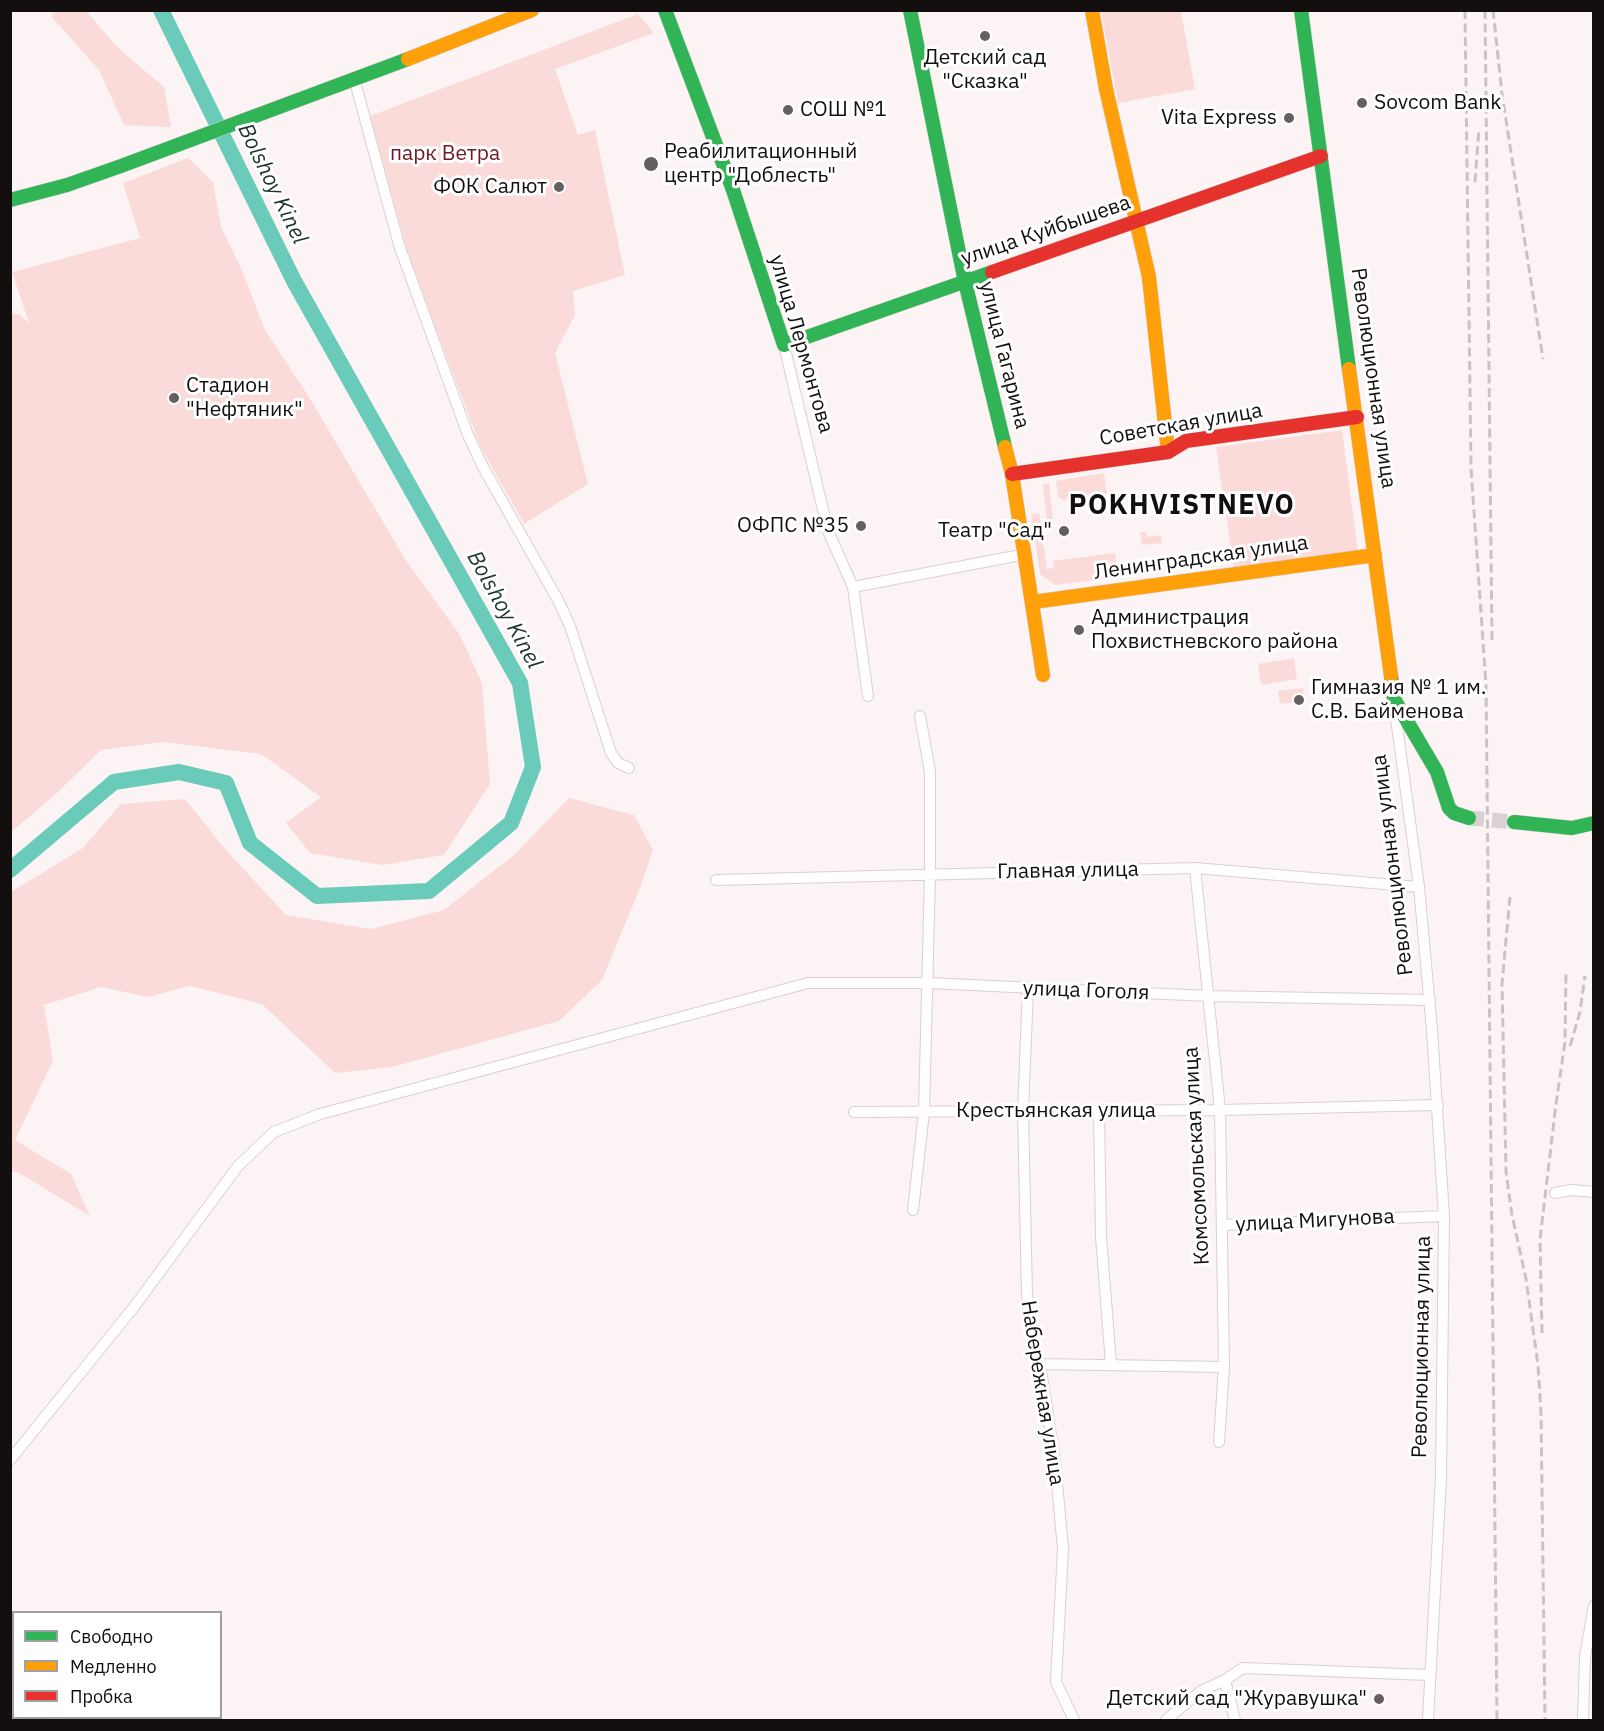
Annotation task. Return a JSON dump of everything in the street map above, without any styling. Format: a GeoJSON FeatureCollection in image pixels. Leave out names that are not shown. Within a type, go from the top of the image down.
{"type":"FeatureCollection","features":[{"type":"Feature","properties":{"kind":"street"},"geometry":{"type":"LineString","coordinates":[[10,200],[67,185],[121,166],[464,38],[532,10]]}},
{"type":"Feature","properties":{"kind":"street"},"geometry":{"type":"LineString","coordinates":[[658,10],[667,15]]}},
{"type":"Feature","properties":{"kind":"street","name":"улица Гагарина"},"geometry":{"type":"LineString","coordinates":[[910,10],[965,282],[1012,474],[1043,675]]}},
{"type":"Feature","properties":{"kind":"street"},"geometry":{"type":"LineString","coordinates":[[1092,10],[1106,89],[1149,277],[1168,452]]}},
{"type":"Feature","properties":{"kind":"street","name":"Революционная улица"},"geometry":{"type":"LineString","coordinates":[[1301,10],[1419,887],[1438,1105],[1444,1215],[1441,1478],[1428,1720]]}},
{"type":"Feature","properties":{"kind":"street","name":"улица Лермонтова"},"geometry":{"type":"LineString","coordinates":[[667,15],[733,190],[784,345],[828,531],[853,587],[868,696]]}},
{"type":"Feature","properties":{"kind":"street"},"geometry":{"type":"LineString","coordinates":[[354,78],[399,245],[468,435],[483,467],[559,602],[570,626],[610,753],[618,763],[629,768]]}},
{"type":"Feature","properties":{"kind":"street","name":"улица Куйбышева"},"geometry":{"type":"LineString","coordinates":[[784,345],[1321,156]]}},
{"type":"Feature","properties":{"kind":"street","name":"Советская улица"},"geometry":{"type":"LineString","coordinates":[[1012,474],[1168,452],[1186,441],[1357,417]]}},
{"type":"Feature","properties":{"kind":"street"},"geometry":{"type":"LineString","coordinates":[[853,587],[1026,554]]}},
{"type":"Feature","properties":{"kind":"street","name":"Ленинградская улица"},"geometry":{"type":"LineString","coordinates":[[1033,602],[1375,555]]}},
{"type":"Feature","properties":{"kind":"street"},"geometry":{"type":"LineString","coordinates":[[1394,699],[1437,772],[1449,808],[1454,813],[1470,818]]}},
{"type":"Feature","properties":{"kind":"street"},"geometry":{"type":"LineString","coordinates":[[913,1210],[924,1112],[930,875],[930,772],[920,716]]}},
{"type":"Feature","properties":{"kind":"street"},"geometry":{"type":"LineString","coordinates":[[1514,822],[1572,828],[1593,823]]}},
{"type":"Feature","properties":{"kind":"street","name":"Главная улица"},"geometry":{"type":"LineString","coordinates":[[716,880],[1195,868],[1419,887]]}},
{"type":"Feature","properties":{"kind":"street","name":"Комсомольская улица"},"geometry":{"type":"LineString","coordinates":[[1195,868],[1220,1110],[1224,1367],[1219,1442]]}},
{"type":"Feature","properties":{"kind":"street","name":"улица Гоголя"},"geometry":{"type":"LineString","coordinates":[[10,1460],[134,1307],[238,1166],[274,1132],[320,1114],[808,983],[928,983],[1208,996],[1430,999]]}},
{"type":"Feature","properties":{"kind":"street","name":"Набережная улица"},"geometry":{"type":"LineString","coordinates":[[1028,988],[1023,1112],[1027,1295],[1030,1331],[1040,1364],[1055,1461],[1063,1549],[1056,1682],[1074,1720]]}},
{"type":"Feature","properties":{"kind":"street","name":"Крестьянская улица"},"geometry":{"type":"LineString","coordinates":[[854,1112],[1220,1110],[1438,1105]]}},
{"type":"Feature","properties":{"kind":"street"},"geometry":{"type":"LineString","coordinates":[[1099,1110],[1101,1237],[1111,1364]]}},
{"type":"Feature","properties":{"kind":"street"},"geometry":{"type":"LineString","coordinates":[[1555,1193],[1571,1190],[1593,1192]]}},
{"type":"Feature","properties":{"kind":"street","name":"улица Мигунова"},"geometry":{"type":"LineString","coordinates":[[1223,1226],[1444,1215]]}},
{"type":"Feature","properties":{"kind":"street"},"geometry":{"type":"LineString","coordinates":[[1040,1364],[1224,1367]]}},
{"type":"Feature","properties":{"kind":"street"},"geometry":{"type":"LineString","coordinates":[[1583,1720],[1586,1656],[1593,1606]]}},
{"type":"Feature","properties":{"kind":"street"},"geometry":{"type":"LineString","coordinates":[[1166,1720],[1201,1691],[1225,1680],[1243,1668],[1429,1675]]}},
{"type":"Feature","properties":{"kind":"street"},"geometry":{"type":"LineString","coordinates":[[1225,1680],[1235,1720]]}},
{"type":"Feature","properties":{"kind":"green space"},"geometry":{"type":"Polygon","coordinates":[[[54,11],[86,11],[118,48],[164,87],[171,127],[124,125],[99,70],[51,16],[54,11]]]}},
{"type":"Feature","properties":{"kind":"green space"},"geometry":{"type":"Polygon","coordinates":[[[1101,11],[1181,11],[1195,89],[1118,103],[1101,11]]]}},
{"type":"Feature","properties":{"kind":"green space","name":"парк Ветра"},"geometry":{"type":"Polygon","coordinates":[[[638,14],[654,33],[555,69],[578,135],[595,130],[625,275],[573,291],[575,315],[555,353],[588,484],[524,524],[481,448],[408,254],[370,116],[638,14]]]}},
{"type":"Feature","properties":{"kind":"green space"},"geometry":{"type":"Polygon","coordinates":[[[188,158],[213,182],[221,227],[242,270],[265,330],[309,397],[405,559],[460,635],[482,683],[490,784],[444,855],[383,865],[310,853],[286,823],[321,797],[261,754],[163,742],[101,750],[55,795],[11,832],[11,314],[19,314],[29,323],[12,272],[140,238],[123,183],[188,158]]]}},
{"type":"Feature","properties":{"kind":"green space"},"geometry":{"type":"Polygon","coordinates":[[[1342,430],[1358,552],[1234,570],[1216,447],[1342,430]]]}},
{"type":"Feature","properties":{"kind":"green space"},"geometry":{"type":"Polygon","coordinates":[[[1104,473],[1107,494],[1063,500],[1058,497],[1056,481],[1104,473]]]}},
{"type":"Feature","properties":{"kind":"green space"},"geometry":{"type":"Polygon","coordinates":[[[1049,483],[1053,521],[1047,521],[1043,484],[1049,483]]]}},
{"type":"Feature","properties":{"kind":"green space"},"geometry":{"type":"Polygon","coordinates":[[[1154,494],[1155,501],[1142,503],[1143,508],[1137,509],[1136,497],[1154,494]]]}},
{"type":"Feature","properties":{"kind":"green space"},"geometry":{"type":"Polygon","coordinates":[[[1039,513],[1041,525],[1037,534],[1044,547],[1047,569],[1054,568],[1053,561],[1115,553],[1118,577],[1055,585],[1040,574],[1031,514],[1039,513]]]}},
{"type":"Feature","properties":{"kind":"green space"},"geometry":{"type":"Polygon","coordinates":[[[1140,532],[1146,532],[1147,537],[1161,535],[1162,543],[1142,545],[1140,532]]]}},
{"type":"Feature","properties":{"kind":"green space"},"geometry":{"type":"Polygon","coordinates":[[[1294,658],[1297,679],[1261,685],[1258,664],[1294,658]]]}},
{"type":"Feature","properties":{"kind":"green space"},"geometry":{"type":"Polygon","coordinates":[[[1303,688],[1304,701],[1280,704],[1278,691],[1303,688]]]}},
{"type":"Feature","properties":{"kind":"green space"},"geometry":{"type":"Polygon","coordinates":[[[569,798],[634,815],[653,850],[602,980],[559,1021],[392,1067],[335,1073],[262,1004],[190,986],[148,997],[101,987],[44,1005],[53,1061],[15,1140],[71,1174],[90,1216],[19,1173],[11,1171],[11,892],[83,848],[121,804],[185,799],[226,850],[286,915],[371,929],[444,910],[515,854],[569,798]]]}},
{"type":"Feature","properties":{"kind":"waterway","name":"Bolshoy Kinel"},"geometry":{"type":"LineString","coordinates":[[10,870],[114,782],[179,772],[226,783],[250,843],[317,896],[429,891],[511,823],[533,767],[520,683],[294,281],[161,10]]}},
{"type":"Feature","properties":{"kind":"tunnel"},"geometry":{"type":"LineString","coordinates":[[1469,818],[1514,822]]}},
{"type":"Feature","properties":{"kind":"railway"},"geometry":{"type":"LineString","coordinates":[[1465,10],[1471,468],[1486,685],[1497,1720]]}},
{"type":"Feature","properties":{"kind":"railway"},"geometry":{"type":"LineString","coordinates":[[1485,10],[1492,641]]}},
{"type":"Feature","properties":{"kind":"railway"},"geometry":{"type":"LineString","coordinates":[[1493,10],[1502,94],[1543,359]]}},
{"type":"Feature","properties":{"kind":"railway"},"geometry":{"type":"LineString","coordinates":[[1475,182],[1479,128]]}},
{"type":"Feature","properties":{"kind":"railway"},"geometry":{"type":"LineString","coordinates":[[1510,897],[1502,983],[1506,1172],[1512,1215],[1526,1279],[1538,1365],[1541,1413],[1545,1720]]}},
{"type":"Feature","properties":{"kind":"railway"},"geometry":{"type":"LineString","coordinates":[[1542,1333],[1540,1239],[1565,1042],[1566,971]]}},
{"type":"Feature","properties":{"kind":"railway"},"geometry":{"type":"LineString","coordinates":[[1570,1046],[1580,1012],[1585,976]]}},
{"type":"Feature","properties":{"kind":"traffic: fast"},"geometry":{"type":"LineString","coordinates":[[665,10],[733,190],[784,345],[992,272]]}},
{"type":"Feature","properties":{"kind":"traffic: fast"},"geometry":{"type":"LineString","coordinates":[[910,10],[965,282],[1005,447]]}},
{"type":"Feature","properties":{"kind":"traffic: fast"},"geometry":{"type":"LineString","coordinates":[[1301,10],[1349,369]]}},
{"type":"Feature","properties":{"kind":"traffic: fast"},"geometry":{"type":"LineString","coordinates":[[10,200],[67,185],[121,166],[408,59]]}},
{"type":"Feature","properties":{"kind":"traffic: fast"},"geometry":{"type":"LineString","coordinates":[[1391,676],[1394,699],[1437,772],[1449,808],[1454,813],[1469,818]]}},
{"type":"Feature","properties":{"kind":"traffic: fast"},"geometry":{"type":"LineString","coordinates":[[1514,822],[1572,828],[1594,823]]}},
{"type":"Feature","properties":{"kind":"traffic: slow"},"geometry":{"type":"LineString","coordinates":[[408,59],[532,10]]}},
{"type":"Feature","properties":{"kind":"traffic: slow"},"geometry":{"type":"LineString","coordinates":[[1092,10],[1106,89],[1149,277],[1168,452]]}},
{"type":"Feature","properties":{"kind":"traffic: slow"},"geometry":{"type":"LineString","coordinates":[[1349,369],[1391,676]]}},
{"type":"Feature","properties":{"kind":"traffic: slow"},"geometry":{"type":"LineString","coordinates":[[1005,447],[1012,474],[1043,675]]}},
{"type":"Feature","properties":{"kind":"traffic: slow"},"geometry":{"type":"LineString","coordinates":[[1033,602],[1375,555]]}},
{"type":"Feature","properties":{"kind":"traffic: jam"},"geometry":{"type":"LineString","coordinates":[[992,272],[1321,156]]}},
{"type":"Feature","properties":{"kind":"traffic: jam"},"geometry":{"type":"LineString","coordinates":[[1012,474],[1168,452],[1186,441],[1357,417]]}},
{"type":"Feature","properties":{"kind":"place","name":"Детский сад \"Сказка\""},"geometry":{"type":"Point","coordinates":[985,36]}},
{"type":"Feature","properties":{"kind":"place","name":"Sovcom Bank"},"geometry":{"type":"Point","coordinates":[1362,103]}},
{"type":"Feature","properties":{"kind":"place","name":"СОШ №1"},"geometry":{"type":"Point","coordinates":[788,110]}},
{"type":"Feature","properties":{"kind":"place","name":"Vita Express"},"geometry":{"type":"Point","coordinates":[1289,118]}},
{"type":"Feature","properties":{"kind":"place","name":"Реабилитационный центр \"Доблесть\""},"geometry":{"type":"Point","coordinates":[651,164]}},
{"type":"Feature","properties":{"kind":"place","name":"ФОК Салют"},"geometry":{"type":"Point","coordinates":[559,187]}},
{"type":"Feature","properties":{"kind":"place","name":"Стадион \"Нефтяник\""},"geometry":{"type":"Point","coordinates":[174,398]}},
{"type":"Feature","properties":{"kind":"place","name":"ОФПС №35"},"geometry":{"type":"Point","coordinates":[861,526]}},
{"type":"Feature","properties":{"kind":"place","name":"Театр \"Сад\""},"geometry":{"type":"Point","coordinates":[1064,531]}},
{"type":"Feature","properties":{"kind":"place","name":"Администрация Похвистневского района"},"geometry":{"type":"Point","coordinates":[1079,630]}},
{"type":"Feature","properties":{"kind":"place","name":"Гимназия № 1 им. С.В. Байменова"},"geometry":{"type":"Point","coordinates":[1299,700]}},
{"type":"Feature","properties":{"kind":"place","name":"Детский сад \"Журавушка\""},"geometry":{"type":"Point","coordinates":[1379,1699]}},
{"type":"Feature","properties":{"kind":"district","name":"POKHVISTNEVO"},"geometry":{"type":"Point","coordinates":[1182,506]}}]}
